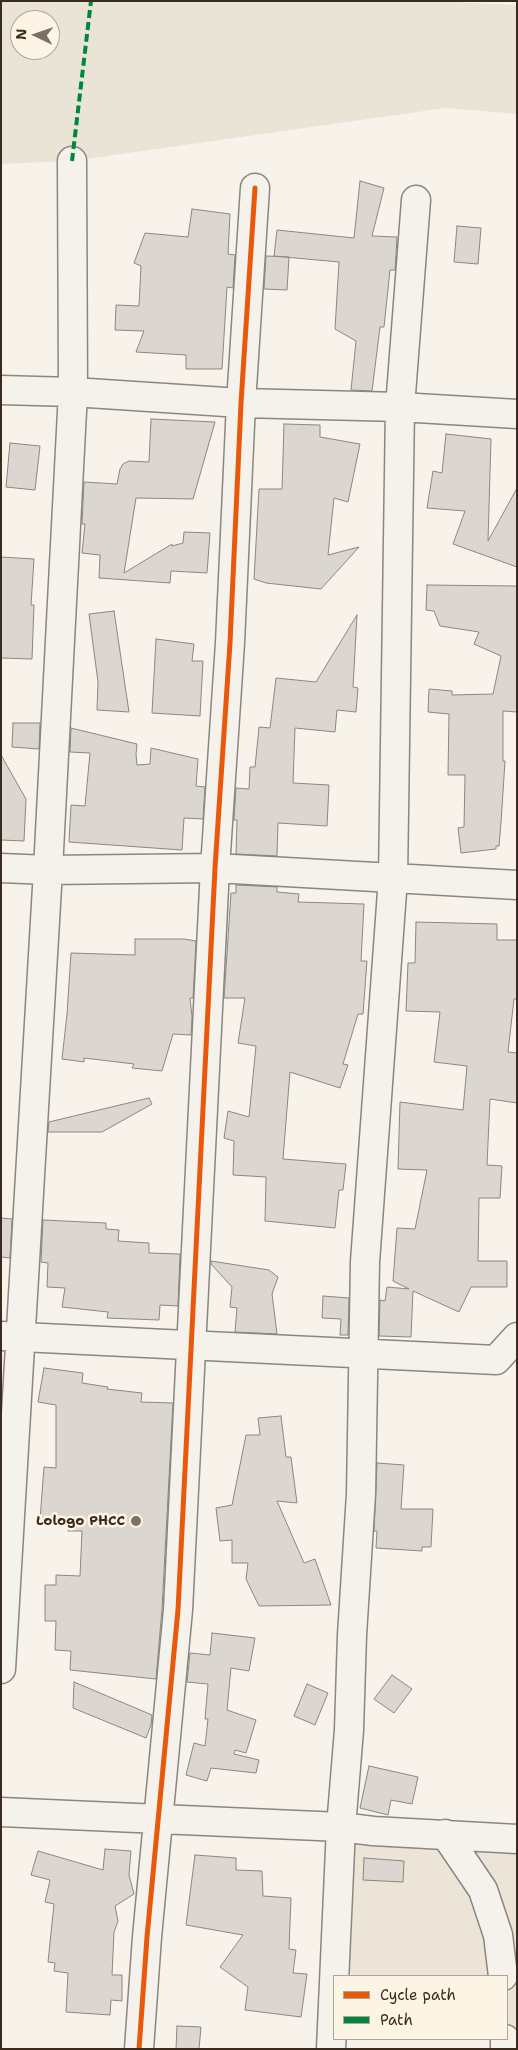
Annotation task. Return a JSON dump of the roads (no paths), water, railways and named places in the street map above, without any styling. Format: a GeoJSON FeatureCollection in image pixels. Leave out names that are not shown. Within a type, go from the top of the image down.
{"type":"FeatureCollection","features":[{"type":"Feature","properties":{"kind":"street"},"geometry":{"type":"LineString","coordinates":[[1,1669],[11,1336],[48,870],[73,392],[72,161]]}},
{"type":"Feature","properties":{"kind":"street"},"geometry":{"type":"LineString","coordinates":[[139,2049],[147,1937],[178,1610],[216,868],[230,643],[241,403],[255,188]]}},
{"type":"Feature","properties":{"kind":"street"},"geometry":{"type":"LineString","coordinates":[[334,1975],[341,1827],[361,1494],[365,1262],[393,878],[400,407],[416,200]]}},
{"type":"Feature","properties":{"kind":"street"},"geometry":{"type":"LineString","coordinates":[[1,390],[73,392],[241,403],[400,407],[517,414]]}},
{"type":"Feature","properties":{"kind":"street"},"geometry":{"type":"LineString","coordinates":[[1,868],[48,870],[216,868],[517,885]]}},
{"type":"Feature","properties":{"kind":"street"},"geometry":{"type":"LineString","coordinates":[[11,1336],[496,1360],[517,1337]]}},
{"type":"Feature","properties":{"kind":"street"},"geometry":{"type":"LineString","coordinates":[[1,1812],[341,1827],[373,1831],[517,1839]]}},
{"type":"Feature","properties":{"kind":"street"},"geometry":{"type":"LineString","coordinates":[[445,1834],[483,1890],[498,1935],[503,1975]]}},
{"type":"Feature","properties":{"kind":"street"},"geometry":{"type":"LineString","coordinates":[[331,2049],[333,2005]]}},
{"type":"Feature","properties":{"kind":"place","name":"Lologo PHCC"},"geometry":{"type":"Point","coordinates":[136,1521]}}]}
